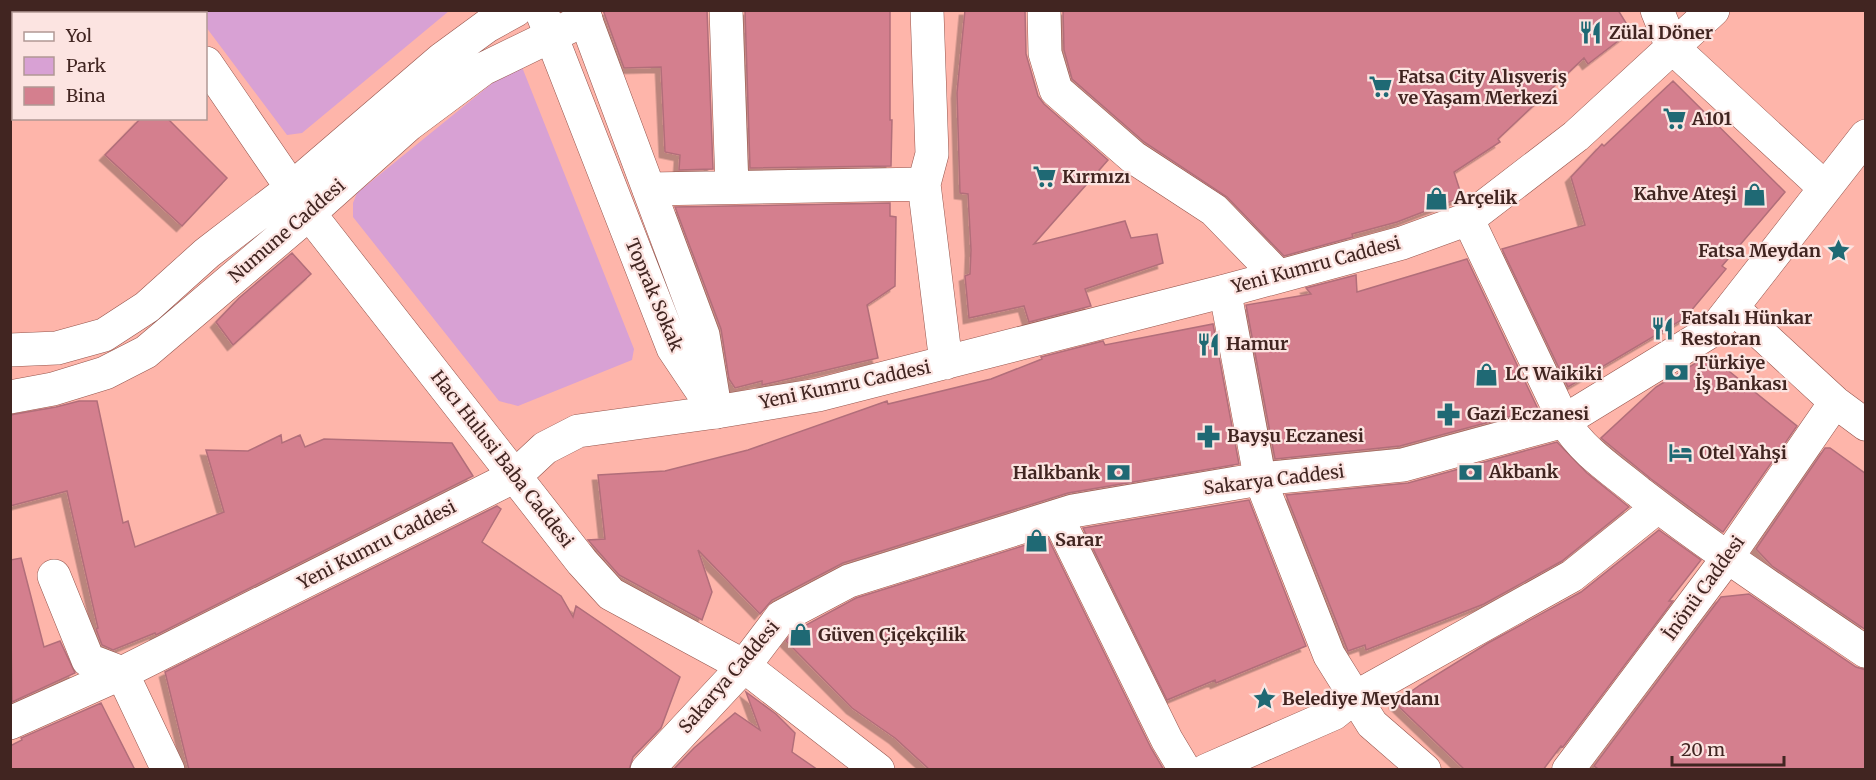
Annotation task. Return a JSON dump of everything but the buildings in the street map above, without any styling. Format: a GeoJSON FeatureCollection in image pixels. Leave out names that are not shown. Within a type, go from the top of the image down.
{"type":"FeatureCollection","features":[{"type":"Feature","properties":{"kind":"street","name":"Numune Caddesi"},"geometry":{"type":"LineString","coordinates":[[10,397],[53,389],[105,373],[146,352],[441,59],[487,26],[516,10]]}},
{"type":"Feature","properties":{"kind":"street"},"geometry":{"type":"LineString","coordinates":[[726,10],[732,187]]}},
{"type":"Feature","properties":{"kind":"street"},"geometry":{"type":"LineString","coordinates":[[927,10],[932,154],[924,184],[946,363]]}},
{"type":"Feature","properties":{"kind":"street"},"geometry":{"type":"LineString","coordinates":[[1044,10],[1045,53],[1056,90],[1132,158],[1214,210],[1276,275]]}},
{"type":"Feature","properties":{"kind":"street"},"geometry":{"type":"LineString","coordinates":[[1657,10],[1672,47],[1825,188]]}},
{"type":"Feature","properties":{"kind":"street","name":"Yeni Kumru Caddesi"},"geometry":{"type":"LineString","coordinates":[[10,723],[122,673],[515,476],[545,448],[579,431],[818,395],[1225,291],[1276,275],[1402,243],[1468,219],[1576,136],[1713,10]]}},
{"type":"Feature","properties":{"kind":"street","name":"Numune Caddesi"},"geometry":{"type":"LineString","coordinates":[[10,350],[57,348],[105,335],[147,307],[207,253],[301,200],[546,24],[584,15]]}},
{"type":"Feature","properties":{"kind":"street","name":"Toprak Sokak"},"geometry":{"type":"LineString","coordinates":[[584,15],[703,335],[716,412]]}},
{"type":"Feature","properties":{"kind":"street","name":"Toprak Sokak"},"geometry":{"type":"LineString","coordinates":[[546,24],[673,348],[716,412]]}},
{"type":"Feature","properties":{"kind":"street","name":"Hacı Hulusi Baba Caddesi"},"geometry":{"type":"LineString","coordinates":[[207,64],[301,200],[582,562],[611,594],[744,666],[874,768]]}},
{"type":"Feature","properties":{"kind":"street","name":"Sakarya Caddesi"},"geometry":{"type":"LineString","coordinates":[[647,770],[744,666],[781,617],[849,581],[1073,511],[1260,479],[1403,465],[1564,421],[1716,328],[1866,136]]}},
{"type":"Feature","properties":{"kind":"street"},"geometry":{"type":"LineString","coordinates":[[649,189],[924,184]]}},
{"type":"Feature","properties":{"kind":"street"},"geometry":{"type":"LineString","coordinates":[[1468,219],[1564,421],[1582,447],[1658,507],[1866,652]]}},
{"type":"Feature","properties":{"kind":"street"},"geometry":{"type":"LineString","coordinates":[[1225,291],[1260,479],[1329,655],[1372,724],[1425,770]]}},
{"type":"Feature","properties":{"kind":"street"},"geometry":{"type":"LineString","coordinates":[[1732,307],[1835,402],[1866,425]]}},
{"type":"Feature","properties":{"kind":"street","name":"İnönü Caddesi"},"geometry":{"type":"LineString","coordinates":[[1568,770],[1728,557],[1835,402]]}},
{"type":"Feature","properties":{"kind":"street"},"geometry":{"type":"LineString","coordinates":[[1206,770],[1334,714],[1355,697],[1572,576],[1658,507]]}},
{"type":"Feature","properties":{"kind":"street"},"geometry":{"type":"LineString","coordinates":[[1057,516],[1167,740],[1185,770]]}},
{"type":"Feature","properties":{"kind":"street"},"geometry":{"type":"LineString","coordinates":[[54,576],[88,660],[122,673],[168,770]]}},
{"type":"Feature","properties":{"kind":"green space"},"geometry":{"type":"Polygon","coordinates":[[[449,11],[302,133],[287,135],[207,28],[207,12],[194,12],[449,11]]]}},
{"type":"Feature","properties":{"kind":"green space"},"geometry":{"type":"Polygon","coordinates":[[[522,67],[634,349],[632,360],[518,406],[499,401],[353,217],[353,203],[357,193],[501,76],[522,67]]]}},
{"type":"Feature","properties":{"kind":"place","name":"Zülal Döner"},"geometry":{"type":"Point","coordinates":[1591,33]}},
{"type":"Feature","properties":{"kind":"place","name":"Fatsa City Alışveriş ve Yaşam Merkezi"},"geometry":{"type":"Point","coordinates":[1380,87]}},
{"type":"Feature","properties":{"kind":"place","name":"A101"},"geometry":{"type":"Point","coordinates":[1674,119]}},
{"type":"Feature","properties":{"kind":"place","name":"Kırmızı"},"geometry":{"type":"Point","coordinates":[1044,177]}},
{"type":"Feature","properties":{"kind":"place","name":"Kahve Ateşi"},"geometry":{"type":"Point","coordinates":[1755,194]}},
{"type":"Feature","properties":{"kind":"place","name":"Arçelik"},"geometry":{"type":"Point","coordinates":[1436,198]}},
{"type":"Feature","properties":{"kind":"place","name":"Fatsa Meydan"},"geometry":{"type":"Point","coordinates":[1839,251]}},
{"type":"Feature","properties":{"kind":"place","name":"Fatsalı Hünkar Restoran"},"geometry":{"type":"Point","coordinates":[1663,328]}},
{"type":"Feature","properties":{"kind":"place","name":"Hamur"},"geometry":{"type":"Point","coordinates":[1208,344]}},
{"type":"Feature","properties":{"kind":"place","name":"Türkiye İş Bankası"},"geometry":{"type":"Point","coordinates":[1677,373]}},
{"type":"Feature","properties":{"kind":"place","name":"LC Waikiki"},"geometry":{"type":"Point","coordinates":[1487,374]}},
{"type":"Feature","properties":{"kind":"place","name":"Gazi Eczanesi"},"geometry":{"type":"Point","coordinates":[1449,414]}},
{"type":"Feature","properties":{"kind":"place","name":"Bayşu Eczanesi"},"geometry":{"type":"Point","coordinates":[1209,436]}},
{"type":"Feature","properties":{"kind":"place","name":"Otel Yahşi"},"geometry":{"type":"Point","coordinates":[1681,453]}},
{"type":"Feature","properties":{"kind":"place","name":"Akbank"},"geometry":{"type":"Point","coordinates":[1471,472]}},
{"type":"Feature","properties":{"kind":"place","name":"Halkbank"},"geometry":{"type":"Point","coordinates":[1118,473]}},
{"type":"Feature","properties":{"kind":"place","name":"Sarar"},"geometry":{"type":"Point","coordinates":[1037,540]}},
{"type":"Feature","properties":{"kind":"place","name":"Güven Çiçekçilik"},"geometry":{"type":"Point","coordinates":[800,635]}},
{"type":"Feature","properties":{"kind":"place","name":"Belediye Meydanı"},"geometry":{"type":"Point","coordinates":[1264,699]}}]}
